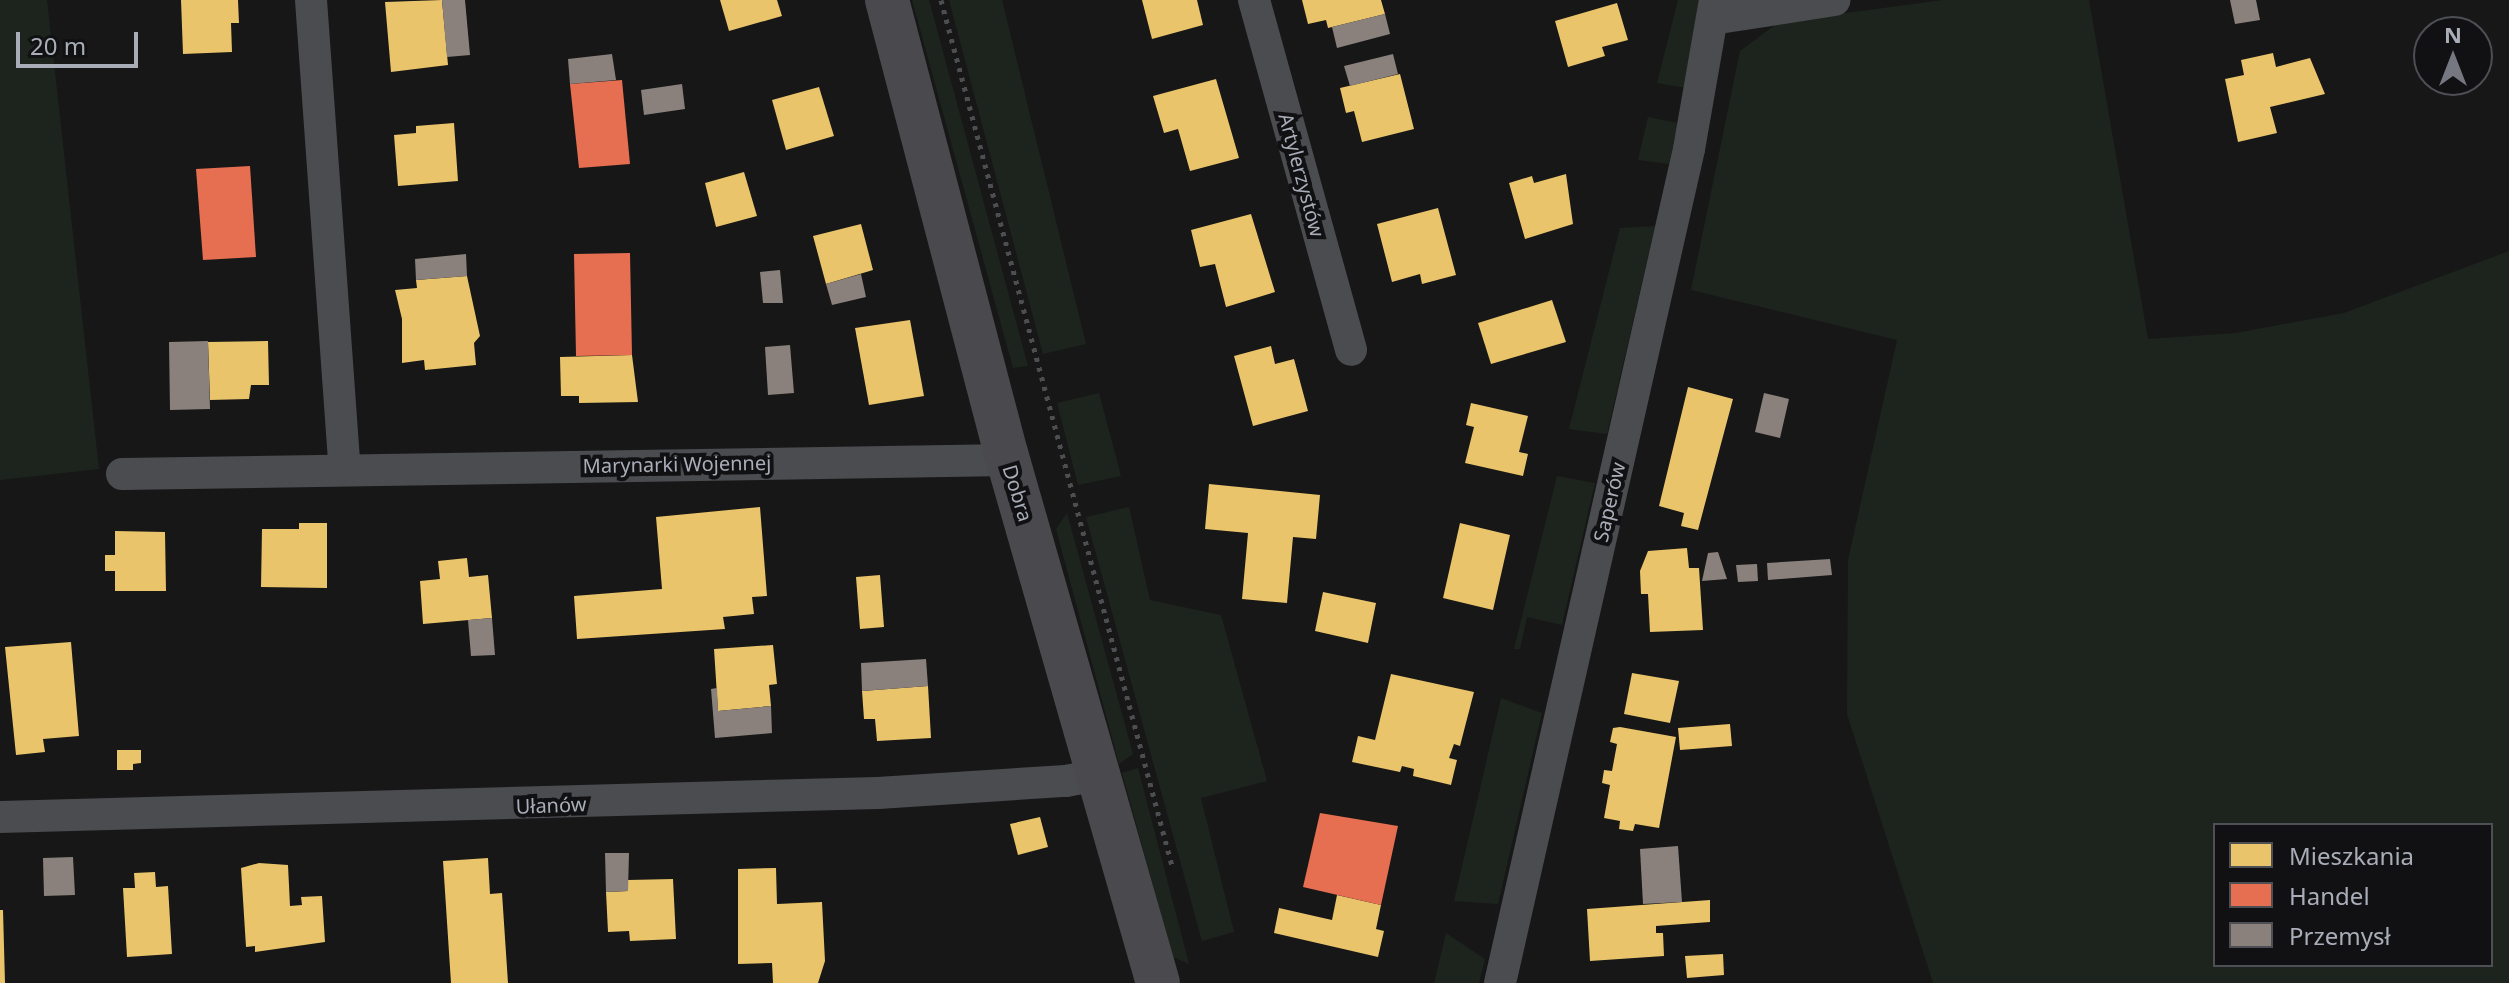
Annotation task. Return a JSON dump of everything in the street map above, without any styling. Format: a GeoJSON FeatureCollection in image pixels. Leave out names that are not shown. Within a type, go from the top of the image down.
{"type":"FeatureCollection","features":[{"type":"Feature","properties":{"kind":"street"},"geometry":{"type":"LineString","coordinates":[[311,0],[345,469]]}},
{"type":"Feature","properties":{"kind":"street","name":"Dobra"},"geometry":{"type":"LineString","coordinates":[[887,0],[1009,460],[1101,774],[1158,983]]}},
{"type":"Feature","properties":{"kind":"street","name":"Artylerzystów"},"geometry":{"type":"LineString","coordinates":[[1254,0],[1351,350]]}},
{"type":"Feature","properties":{"kind":"street","name":"Saperów"},"geometry":{"type":"LineString","coordinates":[[1500,983],[1689,149],[1714,10],[1835,0]]}},
{"type":"Feature","properties":{"kind":"street","name":"Marynarki Wojennej"},"geometry":{"type":"LineString","coordinates":[[122,474],[1009,460]]}},
{"type":"Feature","properties":{"kind":"street","name":"Ułanów"},"geometry":{"type":"LineString","coordinates":[[0,817],[830,795],[1066,781],[1101,774]]}},
{"type":"Feature","properties":{"kind":"path"},"geometry":{"type":"LineString","coordinates":[[941,0],[1176,879]]}},
{"type":"Feature","properties":{"kind":"shaded area"},"geometry":{"type":"Polygon","coordinates":[[[0,0],[47,0],[99,469],[0,480],[0,0]]]}},
{"type":"Feature","properties":{"kind":"shaded area"},"geometry":{"type":"Polygon","coordinates":[[[912,0],[929,0],[1028,366],[1013,368],[912,0]]]}},
{"type":"Feature","properties":{"kind":"shaded area"},"geometry":{"type":"Polygon","coordinates":[[[949,0],[1002,0],[1086,344],[1043,354],[949,0]]]}},
{"type":"Feature","properties":{"kind":"shaded area"},"geometry":{"type":"Polygon","coordinates":[[[1678,0],[1699,0],[1686,88],[1657,83],[1678,0]]]}},
{"type":"Feature","properties":{"kind":"shaded area"},"geometry":{"type":"Polygon","coordinates":[[[1943,0],[2089,0],[2148,339],[2236,333],[2344,313],[2509,251],[2509,983],[1933,983],[1847,714],[1848,560],[1897,340],[1691,290],[1740,51],[1779,22],[1943,0]]]}},
{"type":"Feature","properties":{"kind":"shaded area"},"geometry":{"type":"Polygon","coordinates":[[[1648,117],[1678,123],[1669,164],[1638,160],[1648,117]]]}},
{"type":"Feature","properties":{"kind":"shaded area"},"geometry":{"type":"Polygon","coordinates":[[[1655,226],[1607,434],[1569,429],[1620,228],[1655,226]]]}},
{"type":"Feature","properties":{"kind":"shaded area"},"geometry":{"type":"Polygon","coordinates":[[[1099,393],[1121,476],[1078,485],[1057,403],[1099,393]]]}},
{"type":"Feature","properties":{"kind":"shaded area"},"geometry":{"type":"Polygon","coordinates":[[[1557,476],[1595,483],[1562,625],[1527,617],[1520,649],[1514,649],[1557,476]]]}},
{"type":"Feature","properties":{"kind":"shaded area"},"geometry":{"type":"Polygon","coordinates":[[[1129,507],[1150,600],[1221,615],[1267,781],[1201,798],[1234,932],[1202,941],[1086,517],[1129,507]]]}},
{"type":"Feature","properties":{"kind":"shaded area"},"geometry":{"type":"Polygon","coordinates":[[[1067,513],[1133,754],[1119,764],[1056,529],[1067,513]]]}},
{"type":"Feature","properties":{"kind":"shaded area"},"geometry":{"type":"Polygon","coordinates":[[[1501,698],[1542,713],[1498,904],[1454,901],[1501,698]]]}},
{"type":"Feature","properties":{"kind":"shaded area"},"geometry":{"type":"Polygon","coordinates":[[[1138,768],[1189,964],[1173,957],[1122,773],[1138,768]]]}},
{"type":"Feature","properties":{"kind":"shaded area"},"geometry":{"type":"Polygon","coordinates":[[[1446,933],[1485,959],[1479,983],[1434,983],[1446,933]]]}},
{"type":"Feature","properties":{"kind":"building: Mieszkania"},"geometry":{"type":"Polygon","coordinates":[[[181,0],[238,0],[239,23],[231,23],[232,52],[183,54],[181,0]]]}},
{"type":"Feature","properties":{"kind":"building: Mieszkania"},"geometry":{"type":"Polygon","coordinates":[[[442,0],[448,65],[391,72],[385,2],[442,0]]]}},
{"type":"Feature","properties":{"kind":"building: Mieszkania"},"geometry":{"type":"Polygon","coordinates":[[[720,0],[777,0],[782,16],[729,31],[720,0]]]}},
{"type":"Feature","properties":{"kind":"building: Mieszkania"},"geometry":{"type":"Polygon","coordinates":[[[1142,0],[1197,0],[1203,25],[1152,39],[1142,0]]]}},
{"type":"Feature","properties":{"kind":"building: Mieszkania"},"geometry":{"type":"Polygon","coordinates":[[[1302,0],[1381,0],[1385,14],[1328,28],[1326,20],[1308,24],[1302,0]]]}},
{"type":"Feature","properties":{"kind":"building: Mieszkania"},"geometry":{"type":"Polygon","coordinates":[[[1617,3],[1628,40],[1602,47],[1605,56],[1568,67],[1555,21],[1617,3]]]}},
{"type":"Feature","properties":{"kind":"building: Mieszkania"},"geometry":{"type":"Polygon","coordinates":[[[2273,53],[2276,67],[2310,58],[2325,94],[2270,107],[2277,133],[2238,142],[2225,79],[2244,75],[2241,60],[2273,53]]]}},
{"type":"Feature","properties":{"kind":"building: Mieszkania"},"geometry":{"type":"Polygon","coordinates":[[[1400,74],[1414,129],[1362,142],[1354,111],[1346,113],[1340,88],[1400,74]]]}},
{"type":"Feature","properties":{"kind":"building: Mieszkania"},"geometry":{"type":"Polygon","coordinates":[[[1216,79],[1239,158],[1190,171],[1178,129],[1164,133],[1153,96],[1216,79]]]}},
{"type":"Feature","properties":{"kind":"building: Mieszkania"},"geometry":{"type":"Polygon","coordinates":[[[819,87],[834,136],[786,150],[772,100],[819,87]]]}},
{"type":"Feature","properties":{"kind":"building: Mieszkania"},"geometry":{"type":"Polygon","coordinates":[[[454,123],[458,181],[398,186],[394,135],[416,133],[416,126],[454,123]]]}},
{"type":"Feature","properties":{"kind":"building: Mieszkania"},"geometry":{"type":"Polygon","coordinates":[[[744,172],[757,216],[716,227],[705,183],[744,172]]]}},
{"type":"Feature","properties":{"kind":"building: Mieszkania"},"geometry":{"type":"Polygon","coordinates":[[[1566,174],[1573,224],[1525,239],[1509,183],[1532,176],[1534,183],[1566,174]]]}},
{"type":"Feature","properties":{"kind":"building: Mieszkania"},"geometry":{"type":"Polygon","coordinates":[[[1438,208],[1456,275],[1422,284],[1420,274],[1392,282],[1377,224],[1438,208]]]}},
{"type":"Feature","properties":{"kind":"building: Mieszkania"},"geometry":{"type":"Polygon","coordinates":[[[1251,214],[1275,292],[1226,307],[1215,264],[1200,267],[1191,230],[1251,214]]]}},
{"type":"Feature","properties":{"kind":"building: Mieszkania"},"geometry":{"type":"Polygon","coordinates":[[[861,224],[873,270],[826,284],[813,236],[861,224]]]}},
{"type":"Feature","properties":{"kind":"building: Mieszkania"},"geometry":{"type":"Polygon","coordinates":[[[467,276],[480,336],[474,343],[476,365],[425,370],[424,360],[402,363],[402,319],[395,290],[417,288],[416,280],[467,276]]]}},
{"type":"Feature","properties":{"kind":"building: Mieszkania"},"geometry":{"type":"Polygon","coordinates":[[[1552,300],[1566,342],[1491,364],[1478,323],[1552,300]]]}},
{"type":"Feature","properties":{"kind":"building: Mieszkania"},"geometry":{"type":"Polygon","coordinates":[[[910,320],[924,396],[869,405],[855,328],[910,320]]]}},
{"type":"Feature","properties":{"kind":"building: Mieszkania"},"geometry":{"type":"Polygon","coordinates":[[[268,341],[269,385],[251,385],[249,399],[210,400],[208,342],[268,341]]]}},
{"type":"Feature","properties":{"kind":"building: Mieszkania"},"geometry":{"type":"Polygon","coordinates":[[[1271,346],[1275,364],[1294,359],[1308,411],[1253,426],[1234,356],[1271,346]]]}},
{"type":"Feature","properties":{"kind":"building: Mieszkania"},"geometry":{"type":"Polygon","coordinates":[[[632,355],[638,402],[579,403],[579,396],[561,396],[560,357],[632,355]]]}},
{"type":"Feature","properties":{"kind":"building: Mieszkania"},"geometry":{"type":"Polygon","coordinates":[[[1688,387],[1733,399],[1698,530],[1681,526],[1684,513],[1659,506],[1688,387]]]}},
{"type":"Feature","properties":{"kind":"building: Mieszkania"},"geometry":{"type":"Polygon","coordinates":[[[1471,403],[1528,416],[1519,452],[1528,454],[1523,476],[1465,463],[1474,427],[1466,425],[1471,403]]]}},
{"type":"Feature","properties":{"kind":"building: Mieszkania"},"geometry":{"type":"Polygon","coordinates":[[[1209,484],[1320,495],[1316,539],[1293,537],[1287,603],[1242,599],[1248,533],[1205,529],[1209,484]]]}},
{"type":"Feature","properties":{"kind":"building: Mieszkania"},"geometry":{"type":"Polygon","coordinates":[[[760,507],[767,596],[752,597],[754,614],[723,617],[725,629],[577,639],[574,596],[662,589],[656,517],[760,507]]]}},
{"type":"Feature","properties":{"kind":"building: Mieszkania"},"geometry":{"type":"Polygon","coordinates":[[[299,523],[327,523],[327,588],[261,587],[262,529],[299,529],[299,523]]]}},
{"type":"Feature","properties":{"kind":"building: Mieszkania"},"geometry":{"type":"Polygon","coordinates":[[[1460,523],[1510,535],[1493,610],[1443,598],[1460,523]]]}},
{"type":"Feature","properties":{"kind":"building: Mieszkania"},"geometry":{"type":"Polygon","coordinates":[[[115,531],[165,532],[166,591],[115,591],[115,571],[105,571],[105,555],[115,555],[115,531]]]}},
{"type":"Feature","properties":{"kind":"building: Mieszkania"},"geometry":{"type":"Polygon","coordinates":[[[1687,548],[1689,568],[1699,568],[1703,630],[1650,632],[1648,594],[1641,594],[1640,571],[1648,551],[1687,548]]]}},
{"type":"Feature","properties":{"kind":"building: Mieszkania"},"geometry":{"type":"Polygon","coordinates":[[[467,558],[469,577],[488,575],[492,618],[423,624],[420,581],[440,579],[438,561],[467,558]]]}},
{"type":"Feature","properties":{"kind":"building: Mieszkania"},"geometry":{"type":"Polygon","coordinates":[[[880,575],[884,627],[860,629],[856,577],[880,575]]]}},
{"type":"Feature","properties":{"kind":"building: Mieszkania"},"geometry":{"type":"Polygon","coordinates":[[[1323,592],[1376,603],[1368,643],[1315,631],[1323,592]]]}},
{"type":"Feature","properties":{"kind":"building: Mieszkania"},"geometry":{"type":"Polygon","coordinates":[[[71,642],[79,736],[43,739],[45,752],[16,755],[5,647],[71,642]]]}},
{"type":"Feature","properties":{"kind":"building: Mieszkania"},"geometry":{"type":"Polygon","coordinates":[[[773,645],[777,684],[769,685],[771,706],[718,711],[714,649],[773,645]]]}},
{"type":"Feature","properties":{"kind":"building: Mieszkania"},"geometry":{"type":"Polygon","coordinates":[[[1632,673],[1679,681],[1670,723],[1624,714],[1632,673]]]}},
{"type":"Feature","properties":{"kind":"building: Mieszkania"},"geometry":{"type":"Polygon","coordinates":[[[1391,674],[1474,692],[1460,746],[1454,744],[1449,758],[1457,760],[1451,785],[1413,776],[1414,769],[1402,766],[1400,772],[1352,762],[1358,736],[1375,740],[1391,674]]]}},
{"type":"Feature","properties":{"kind":"building: Mieszkania"},"geometry":{"type":"Polygon","coordinates":[[[928,686],[931,738],[877,741],[875,719],[864,719],[862,691],[928,686]]]}},
{"type":"Feature","properties":{"kind":"building: Mieszkania"},"geometry":{"type":"Polygon","coordinates":[[[1730,724],[1732,746],[1680,750],[1678,728],[1730,724]]]}},
{"type":"Feature","properties":{"kind":"building: Mieszkania"},"geometry":{"type":"Polygon","coordinates":[[[1613,728],[1676,737],[1659,828],[1635,824],[1633,831],[1619,829],[1620,821],[1604,818],[1610,785],[1602,783],[1604,770],[1612,771],[1617,744],[1610,742],[1613,728]]]}},
{"type":"Feature","properties":{"kind":"building: Mieszkania"},"geometry":{"type":"Polygon","coordinates":[[[117,750],[141,750],[141,763],[133,764],[133,770],[117,770],[117,750]]]}},
{"type":"Feature","properties":{"kind":"building: Mieszkania"},"geometry":{"type":"Polygon","coordinates":[[[1040,817],[1048,847],[1018,855],[1010,824],[1040,817]]]}},
{"type":"Feature","properties":{"kind":"building: Mieszkania"},"geometry":{"type":"Polygon","coordinates":[[[488,858],[490,894],[502,893],[508,983],[451,983],[443,861],[488,858]]]}},
{"type":"Feature","properties":{"kind":"building: Mieszkania"},"geometry":{"type":"Polygon","coordinates":[[[259,863],[288,865],[290,906],[302,905],[301,897],[322,896],[325,942],[255,952],[255,946],[246,947],[241,868],[259,863]]]}},
{"type":"Feature","properties":{"kind":"building: Mieszkania"},"geometry":{"type":"Polygon","coordinates":[[[776,868],[777,904],[822,902],[825,961],[818,983],[773,983],[772,963],[738,964],[738,869],[776,868]]]}},
{"type":"Feature","properties":{"kind":"building: Mieszkania"},"geometry":{"type":"Polygon","coordinates":[[[155,872],[156,887],[168,886],[172,954],[127,957],[123,888],[135,888],[134,873],[155,872]]]}},
{"type":"Feature","properties":{"kind":"building: Mieszkania"},"geometry":{"type":"Polygon","coordinates":[[[673,879],[676,939],[630,941],[629,931],[608,932],[606,892],[628,891],[628,880],[673,879]]]}},
{"type":"Feature","properties":{"kind":"building: Mieszkania"},"geometry":{"type":"Polygon","coordinates":[[[1337,895],[1381,905],[1376,929],[1384,931],[1378,957],[1274,933],[1279,908],[1332,920],[1337,895]]]}},
{"type":"Feature","properties":{"kind":"building: Mieszkania"},"geometry":{"type":"Polygon","coordinates":[[[1710,900],[1710,922],[1656,926],[1656,933],[1663,933],[1664,956],[1590,961],[1587,909],[1710,900]]]}},
{"type":"Feature","properties":{"kind":"building: Mieszkania"},"geometry":{"type":"Polygon","coordinates":[[[0,910],[3,910],[5,983],[0,983],[0,910]]]}},
{"type":"Feature","properties":{"kind":"building: Mieszkania"},"geometry":{"type":"Polygon","coordinates":[[[1723,954],[1724,975],[1687,978],[1685,956],[1723,954]]]}},
{"type":"Feature","properties":{"kind":"building: Handel"},"geometry":{"type":"Polygon","coordinates":[[[622,80],[630,164],[579,168],[570,84],[622,80]]]}},
{"type":"Feature","properties":{"kind":"building: Handel"},"geometry":{"type":"Polygon","coordinates":[[[250,166],[256,257],[203,260],[196,169],[250,166]]]}},
{"type":"Feature","properties":{"kind":"building: Handel"},"geometry":{"type":"Polygon","coordinates":[[[630,253],[632,355],[576,356],[574,254],[630,253]]]}},
{"type":"Feature","properties":{"kind":"building: Handel"},"geometry":{"type":"Polygon","coordinates":[[[1320,813],[1398,826],[1381,905],[1303,887],[1320,813]]]}},
{"type":"Feature","properties":{"kind":"building: Przemysł"},"geometry":{"type":"Polygon","coordinates":[[[442,0],[465,0],[470,55],[447,57],[442,0]]]}},
{"type":"Feature","properties":{"kind":"building: Przemysł"},"geometry":{"type":"Polygon","coordinates":[[[2230,0],[2256,0],[2260,20],[2235,24],[2230,0]]]}},
{"type":"Feature","properties":{"kind":"building: Przemysł"},"geometry":{"type":"Polygon","coordinates":[[[1385,14],[1390,34],[1337,48],[1332,27],[1385,14]]]}},
{"type":"Feature","properties":{"kind":"building: Przemysł"},"geometry":{"type":"Polygon","coordinates":[[[612,54],[616,80],[570,84],[568,59],[612,54]]]}},
{"type":"Feature","properties":{"kind":"building: Przemysł"},"geometry":{"type":"Polygon","coordinates":[[[1393,54],[1398,74],[1350,86],[1344,66],[1393,54]]]}},
{"type":"Feature","properties":{"kind":"building: Przemysł"},"geometry":{"type":"Polygon","coordinates":[[[682,84],[685,109],[644,115],[641,90],[682,84]]]}},
{"type":"Feature","properties":{"kind":"building: Przemysł"},"geometry":{"type":"Polygon","coordinates":[[[466,254],[467,276],[416,280],[415,259],[466,254]]]}},
{"type":"Feature","properties":{"kind":"building: Przemysł"},"geometry":{"type":"Polygon","coordinates":[[[780,270],[783,303],[763,303],[760,272],[780,270]]]}},
{"type":"Feature","properties":{"kind":"building: Przemysł"},"geometry":{"type":"Polygon","coordinates":[[[861,274],[866,297],[832,305],[826,284],[861,274]]]}},
{"type":"Feature","properties":{"kind":"building: Przemysł"},"geometry":{"type":"Polygon","coordinates":[[[208,341],[210,409],[170,410],[169,342],[208,341]]]}},
{"type":"Feature","properties":{"kind":"building: Przemysł"},"geometry":{"type":"Polygon","coordinates":[[[790,345],[794,393],[768,395],[765,347],[790,345]]]}},
{"type":"Feature","properties":{"kind":"building: Przemysł"},"geometry":{"type":"Polygon","coordinates":[[[1764,393],[1789,399],[1780,438],[1755,432],[1764,393]]]}},
{"type":"Feature","properties":{"kind":"building: Przemysł"},"geometry":{"type":"Polygon","coordinates":[[[1718,552],[1727,579],[1702,581],[1708,553],[1718,552]]]}},
{"type":"Feature","properties":{"kind":"building: Przemysł"},"geometry":{"type":"Polygon","coordinates":[[[1830,559],[1832,575],[1768,580],[1767,563],[1830,559]]]}},
{"type":"Feature","properties":{"kind":"building: Przemysł"},"geometry":{"type":"Polygon","coordinates":[[[1757,564],[1758,581],[1738,582],[1736,565],[1757,564]]]}},
{"type":"Feature","properties":{"kind":"building: Przemysł"},"geometry":{"type":"Polygon","coordinates":[[[492,618],[495,655],[471,656],[468,620],[492,618]]]}},
{"type":"Feature","properties":{"kind":"building: Przemysł"},"geometry":{"type":"Polygon","coordinates":[[[926,659],[928,686],[862,691],[861,663],[926,659]]]}},
{"type":"Feature","properties":{"kind":"building: Przemysł"},"geometry":{"type":"Polygon","coordinates":[[[717,688],[718,711],[771,706],[772,733],[715,738],[711,689],[717,688]]]}},
{"type":"Feature","properties":{"kind":"building: Przemysł"},"geometry":{"type":"Polygon","coordinates":[[[1678,846],[1682,902],[1643,904],[1640,849],[1678,846]]]}},
{"type":"Feature","properties":{"kind":"building: Przemysł"},"geometry":{"type":"Polygon","coordinates":[[[605,853],[629,853],[628,891],[606,892],[605,853]]]}},
{"type":"Feature","properties":{"kind":"building: Przemysł"},"geometry":{"type":"Polygon","coordinates":[[[73,857],[75,895],[44,896],[43,858],[73,857]]]}}]}
